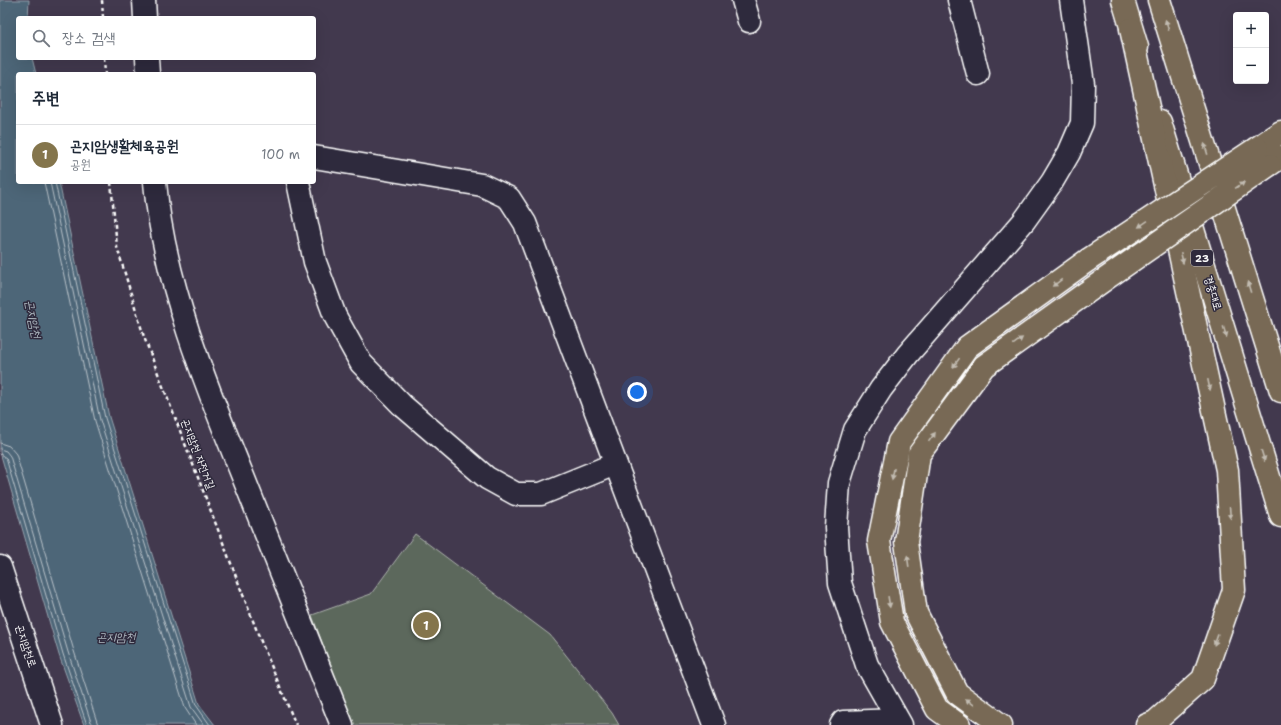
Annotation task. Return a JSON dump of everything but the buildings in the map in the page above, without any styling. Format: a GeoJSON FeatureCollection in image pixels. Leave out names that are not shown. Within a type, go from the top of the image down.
{"type":"FeatureCollection","features":[{"type":"Feature","properties":{"kind":"main road","name":"경충대로"},"geometry":{"type":"LineString","coordinates":[[1123,0],[1281,516]]}},
{"type":"Feature","properties":{"kind":"main road"},"geometry":{"type":"LineString","coordinates":[[1159,0],[1281,391]]}},
{"type":"Feature","properties":{"kind":"main road"},"geometry":{"type":"LineString","coordinates":[[1131,29],[1227,470],[1234,590],[1203,679],[1155,722],[1147,725]]}},
{"type":"Feature","properties":{"kind":"main road"},"geometry":{"type":"LineString","coordinates":[[1001,725],[957,693],[916,614],[906,542],[919,454],[984,366],[1104,280],[1269,157],[1281,132]]}},
{"type":"Feature","properties":{"kind":"main road"},"geometry":{"type":"LineString","coordinates":[[959,725],[937,709],[892,622],[879,542],[899,442],[967,347],[1088,260],[1269,157]]}},
{"type":"Feature","properties":{"kind":"street"},"geometry":{"type":"LineString","coordinates":[[144,0],[145,16]]}},
{"type":"Feature","properties":{"kind":"street"},"geometry":{"type":"LineString","coordinates":[[743,0],[749,21]]}},
{"type":"Feature","properties":{"kind":"street"},"geometry":{"type":"LineString","coordinates":[[959,0],[978,74]]}},
{"type":"Feature","properties":{"kind":"street"},"geometry":{"type":"LineString","coordinates":[[841,725],[843,722],[899,722],[867,665],[840,583],[836,527],[839,483],[855,430],[881,389],[908,354],[1024,221],[1052,182],[1070,153],[1082,123],[1084,84],[1071,0]]}},
{"type":"Feature","properties":{"kind":"street"},"geometry":{"type":"LineString","coordinates":[[147,60],[148,72]]}},
{"type":"Feature","properties":{"kind":"street"},"geometry":{"type":"LineString","coordinates":[[316,157],[482,185],[509,198],[525,223],[714,725]]}},
{"type":"Feature","properties":{"kind":"street"},"geometry":{"type":"LineString","coordinates":[[155,184],[167,251],[180,304],[219,418],[342,725]]}},
{"type":"Feature","properties":{"kind":"street"},"geometry":{"type":"LineString","coordinates":[[298,184],[315,262],[335,316],[361,363],[402,405],[487,478],[516,494],[541,494],[615,464]]}},
{"type":"Feature","properties":{"kind":"street","name":"곤지암천로"},"geometry":{"type":"LineString","coordinates":[[0,567],[52,725]]}},
{"type":"Feature","properties":{"kind":"path"},"geometry":{"type":"LineString","coordinates":[[102,0],[103,16]]}},
{"type":"Feature","properties":{"kind":"path"},"geometry":{"type":"LineString","coordinates":[[104,60],[105,72]]}},
{"type":"Feature","properties":{"kind":"path","name":"곤지암천 자전거길"},"geometry":{"type":"LineString","coordinates":[[111,184],[118,247],[144,337],[260,639],[296,725]]}},
{"type":"Feature","properties":{"kind":"green space"},"geometry":{"type":"Polygon","coordinates":[[[415,534],[550,635],[612,713],[619,725],[352,725],[312,615],[371,594],[415,534]]]}},
{"type":"Feature","properties":{"kind":"water","name":"곤지암천"},"geometry":{"type":"Polygon","coordinates":[[[0,0],[29,0],[28,16],[16,16],[16,60],[32,60],[36,72],[16,72],[16,184],[59,184],[109,417],[199,704],[215,725],[84,725],[59,655],[0,452],[0,0]]]}},
{"type":"Feature","properties":{"kind":"place","name":"곤지암생활체육공원"},"geometry":{"type":"Point","coordinates":[426,625]}}]}
